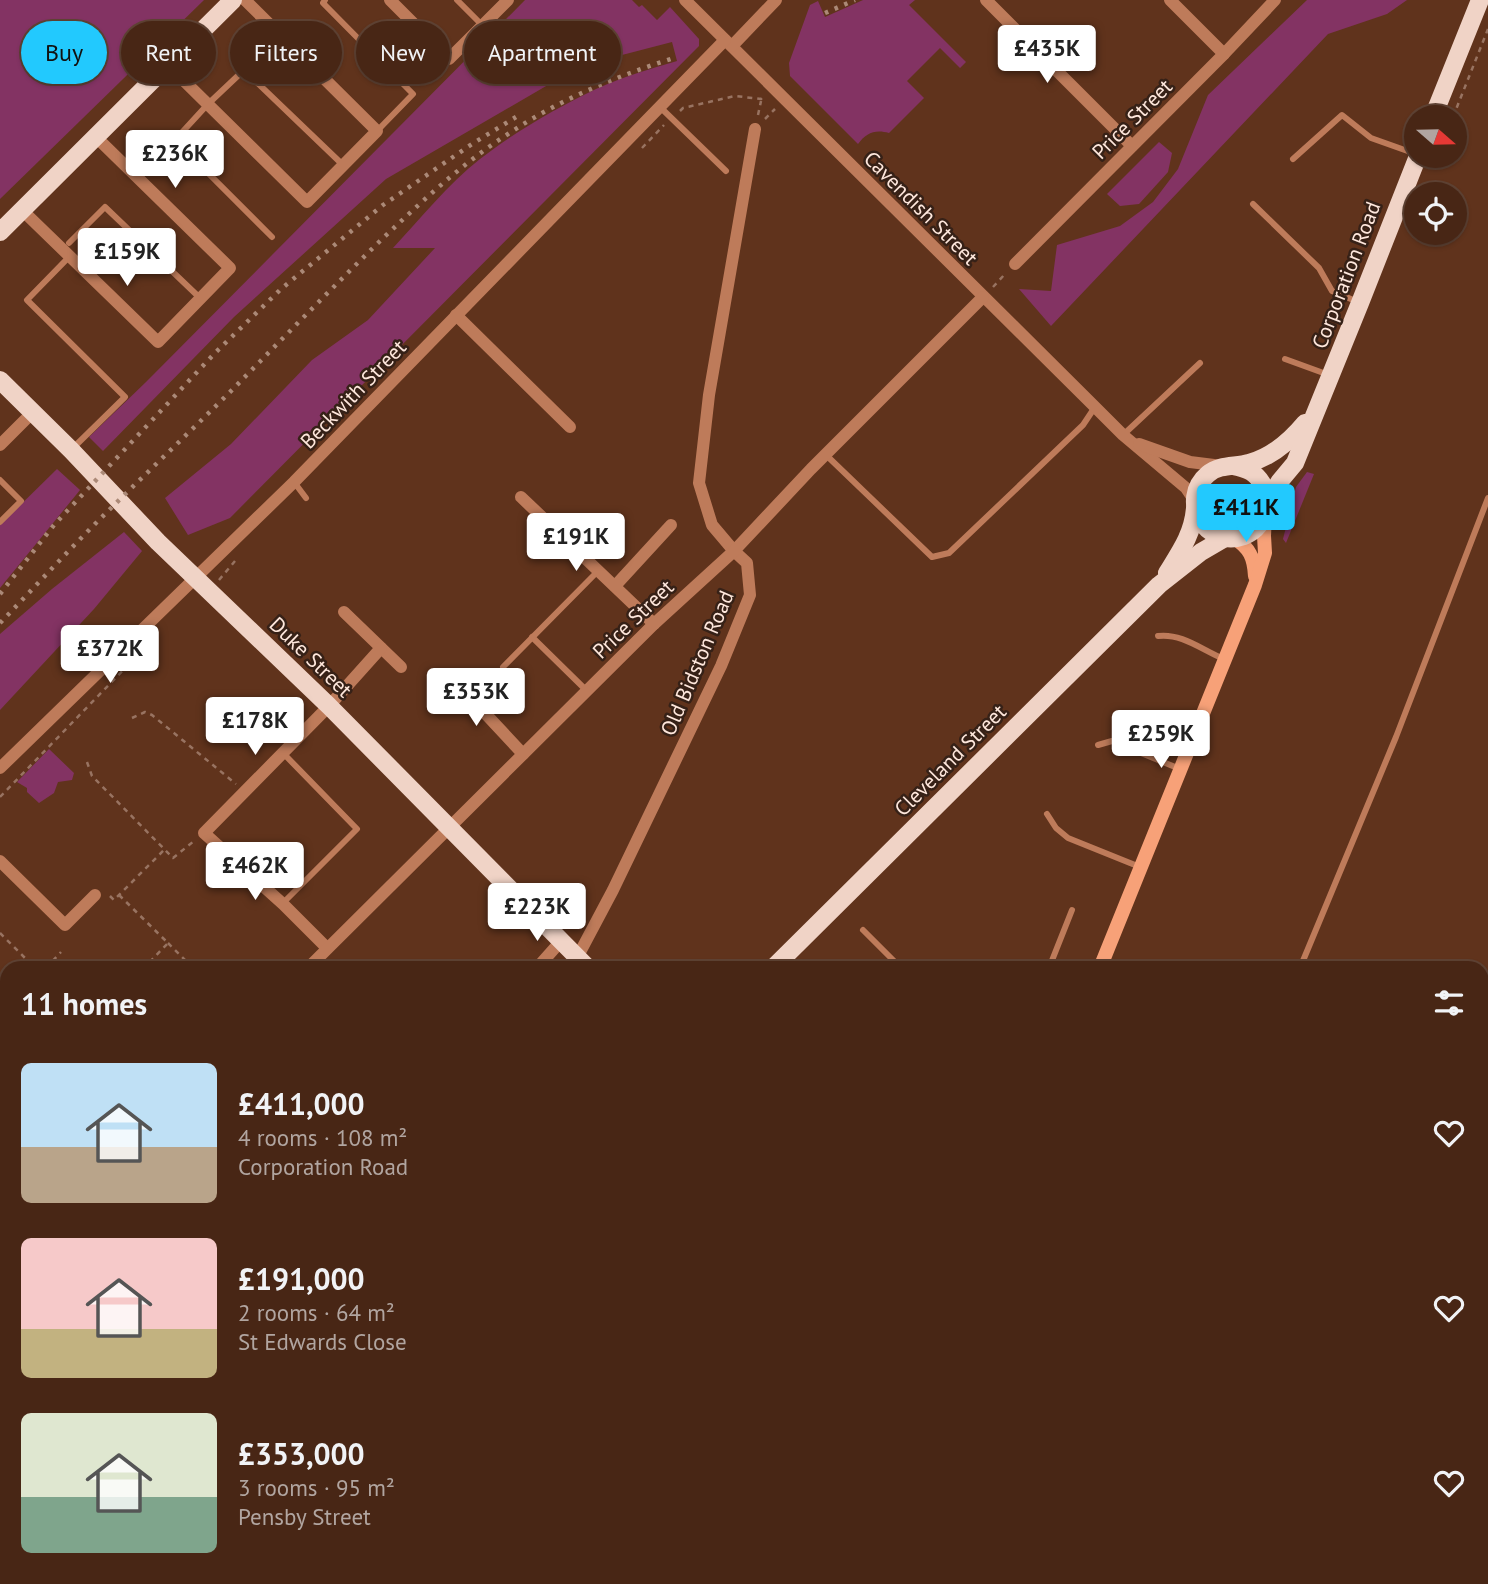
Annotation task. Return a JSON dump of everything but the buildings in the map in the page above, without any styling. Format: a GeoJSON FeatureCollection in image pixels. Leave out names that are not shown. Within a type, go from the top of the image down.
{"type":"FeatureCollection","features":[{"type":"Feature","properties":{"kind":"main road"},"geometry":{"type":"LineString","coordinates":[[212,21],[233,0]]}},
{"type":"Feature","properties":{"kind":"main road"},"geometry":{"type":"LineString","coordinates":[[1438,105],[1480,0]]}},
{"type":"Feature","properties":{"kind":"main road"},"geometry":{"type":"LineString","coordinates":[[0,232],[149,84]]}},
{"type":"Feature","properties":{"kind":"main road","name":"Corporation Road"},"geometry":{"type":"LineString","coordinates":[[1267,506],[1294,463],[1412,168]]}},
{"type":"Feature","properties":{"kind":"main road","name":"Duke Street"},"geometry":{"type":"LineString","coordinates":[[0,380],[158,541],[329,706],[582,961]]}},
{"type":"Feature","properties":{"kind":"main road","name":"Corporation Road"},"geometry":{"type":"LineString","coordinates":[[1230,466],[1257,460],[1279,449],[1296,435],[1316,410]]}},
{"type":"Feature","properties":{"kind":"main road"},"geometry":{"type":"LineString","coordinates":[[1103,961],[1219,671],[1226,660],[1255,585],[1265,553],[1267,506],[1261,481],[1245,468],[1230,466],[1215,469],[1200,482],[1194,504],[1198,519],[1214,535],[1245,545],[1253,558],[1255,585]]}},
{"type":"Feature","properties":{"kind":"main road","name":"Cleveland Street"},"geometry":{"type":"LineString","coordinates":[[1159,584],[1190,535],[1194,504]]}},
{"type":"Feature","properties":{"kind":"main road"},"geometry":{"type":"LineString","coordinates":[[1230,538],[1243,536],[1258,526],[1267,506]]}},
{"type":"Feature","properties":{"kind":"main road","name":"Cleveland Street"},"geometry":{"type":"LineString","coordinates":[[780,961],[1159,584],[1201,552],[1230,538]]}},
{"type":"Feature","properties":{"kind":"street"},"geometry":{"type":"LineString","coordinates":[[187,84],[307,202],[377,131],[245,0]]}},
{"type":"Feature","properties":{"kind":"street"},"geometry":{"type":"LineString","coordinates":[[390,0],[449,59],[464,44]]}},
{"type":"Feature","properties":{"kind":"street"},"geometry":{"type":"LineString","coordinates":[[488,21],[509,0]]}},
{"type":"Feature","properties":{"kind":"street","name":"Cavendish Street"},"geometry":{"type":"LineString","coordinates":[[685,0],[983,298],[1127,438],[1186,488],[1194,504]]}},
{"type":"Feature","properties":{"kind":"street","name":"Beckwith Street"},"geometry":{"type":"LineString","coordinates":[[0,768],[295,482],[660,107],[776,0]]}},
{"type":"Feature","properties":{"kind":"street"},"geometry":{"type":"LineString","coordinates":[[986,0],[1132,146]]}},
{"type":"Feature","properties":{"kind":"street"},"geometry":{"type":"LineString","coordinates":[[1170,0],[1224,54]]}},
{"type":"Feature","properties":{"kind":"street","name":"Price Street"},"geometry":{"type":"LineString","coordinates":[[1015,264],[1275,0]]}},
{"type":"Feature","properties":{"kind":"street","name":"Old Bidston Road"},"geometry":{"type":"LineString","coordinates":[[583,961],[613,890],[722,666],[750,595],[747,563],[712,525],[699,484],[709,395],[755,129]]}},
{"type":"Feature","properties":{"kind":"street"},"geometry":{"type":"LineString","coordinates":[[22,210],[69,249],[158,342],[230,268],[96,136]]}},
{"type":"Feature","properties":{"kind":"street","name":"Price Street"},"geometry":{"type":"LineString","coordinates":[[315,961],[654,624],[734,551],[825,454],[983,298]]}},
{"type":"Feature","properties":{"kind":"street"},"geometry":{"type":"LineString","coordinates":[[456,315],[570,427]]}},
{"type":"Feature","properties":{"kind":"street"},"geometry":{"type":"LineString","coordinates":[[0,444],[32,413]]}},
{"type":"Feature","properties":{"kind":"street","name":"Cavendish Street"},"geometry":{"type":"LineString","coordinates":[[1127,438],[1190,462],[1230,466]]}},
{"type":"Feature","properties":{"kind":"street"},"geometry":{"type":"LineString","coordinates":[[521,498],[654,624]]}},
{"type":"Feature","properties":{"kind":"street"},"geometry":{"type":"LineString","coordinates":[[614,586],[671,525]]}},
{"type":"Feature","properties":{"kind":"street"},"geometry":{"type":"LineString","coordinates":[[344,612],[401,667]]}},
{"type":"Feature","properties":{"kind":"street"},"geometry":{"type":"LineString","coordinates":[[327,948],[204,832],[329,706],[381,648]]}},
{"type":"Feature","properties":{"kind":"street"},"geometry":{"type":"LineString","coordinates":[[453,679],[523,754]]}},
{"type":"Feature","properties":{"kind":"street"},"geometry":{"type":"LineString","coordinates":[[0,861],[65,925],[95,895]]}},
{"type":"Feature","properties":{"kind":"street"},"geometry":{"type":"LineString","coordinates":[[543,961],[561,941]]}},
{"type":"Feature","properties":{"kind":"lane"},"geometry":{"type":"LineString","coordinates":[[325,0],[323,3],[413,94],[377,131]]}},
{"type":"Feature","properties":{"kind":"lane"},"geometry":{"type":"LineString","coordinates":[[457,0],[478,21]]}},
{"type":"Feature","properties":{"kind":"lane"},"geometry":{"type":"LineString","coordinates":[[272,237],[175,140],[208,104],[244,70],[343,165]]}},
{"type":"Feature","properties":{"kind":"lane"},"geometry":{"type":"LineString","coordinates":[[660,107],[726,171]]}},
{"type":"Feature","properties":{"kind":"lane"},"geometry":{"type":"LineString","coordinates":[[1293,159],[1342,115],[1371,138],[1404,150]]}},
{"type":"Feature","properties":{"kind":"lane"},"geometry":{"type":"LineString","coordinates":[[1254,204],[1319,268],[1332,292],[1360,303]]}},
{"type":"Feature","properties":{"kind":"lane"},"geometry":{"type":"LineString","coordinates":[[72,452],[125,397],[27,300],[69,249],[105,207],[200,299]]}},
{"type":"Feature","properties":{"kind":"lane"},"geometry":{"type":"LineString","coordinates":[[1285,359],[1331,376]]}},
{"type":"Feature","properties":{"kind":"lane"},"geometry":{"type":"LineString","coordinates":[[1127,438],[1200,363]]}},
{"type":"Feature","properties":{"kind":"lane"},"geometry":{"type":"LineString","coordinates":[[825,454],[932,557],[949,553],[1083,425],[1095,407]]}},
{"type":"Feature","properties":{"kind":"lane"},"geometry":{"type":"LineString","coordinates":[[0,480],[21,501],[0,522]]}},
{"type":"Feature","properties":{"kind":"lane"},"geometry":{"type":"LineString","coordinates":[[295,482],[306,498]]}},
{"type":"Feature","properties":{"kind":"lane"},"geometry":{"type":"LineString","coordinates":[[1303,961],[1395,737],[1488,498]]}},
{"type":"Feature","properties":{"kind":"lane"},"geometry":{"type":"LineString","coordinates":[[503,667],[598,571]]}},
{"type":"Feature","properties":{"kind":"lane"},"geometry":{"type":"LineString","coordinates":[[1158,636],[1166,635],[1188,641],[1226,660]]}},
{"type":"Feature","properties":{"kind":"lane"},"geometry":{"type":"LineString","coordinates":[[532,637],[587,691]]}},
{"type":"Feature","properties":{"kind":"lane"},"geometry":{"type":"LineString","coordinates":[[1098,745],[1112,741],[1180,769]]}},
{"type":"Feature","properties":{"kind":"lane"},"geometry":{"type":"LineString","coordinates":[[283,753],[357,829],[283,904]]}},
{"type":"Feature","properties":{"kind":"lane"},"geometry":{"type":"LineString","coordinates":[[1047,814],[1056,828],[1068,838],[1140,867]]}},
{"type":"Feature","properties":{"kind":"lane"},"geometry":{"type":"LineString","coordinates":[[1052,961],[1072,910]]}},
{"type":"Feature","properties":{"kind":"lane"},"geometry":{"type":"LineString","coordinates":[[863,930],[894,961]]}},
{"type":"Feature","properties":{"kind":"path"},"geometry":{"type":"LineString","coordinates":[[1458,105],[1488,29]]}},
{"type":"Feature","properties":{"kind":"path"},"geometry":{"type":"LineString","coordinates":[[755,129],[785,99]]}},
{"type":"Feature","properties":{"kind":"path"},"geometry":{"type":"LineString","coordinates":[[983,298],[1015,264]]}},
{"type":"Feature","properties":{"kind":"path"},"geometry":{"type":"LineString","coordinates":[[1278,533],[1288,500]]}},
{"type":"Feature","properties":{"kind":"path"},"geometry":{"type":"LineString","coordinates":[[132,718],[145,712],[152,715],[244,791]]}},
{"type":"Feature","properties":{"kind":"path"},"geometry":{"type":"LineString","coordinates":[[87,762],[92,776],[173,858],[204,832]]}},
{"type":"Feature","properties":{"kind":"path"},"geometry":{"type":"LineString","coordinates":[[95,895],[102,888],[114,900],[165,849]]}},
{"type":"Feature","properties":{"kind":"path"},"geometry":{"type":"LineString","coordinates":[[119,895],[185,961]]}},
{"type":"Feature","properties":{"kind":"path"},"geometry":{"type":"LineString","coordinates":[[0,933],[27,961]]}},
{"type":"Feature","properties":{"kind":"path"},"geometry":{"type":"LineString","coordinates":[[151,961],[168,943]]}},
{"type":"Feature","properties":{"kind":"path"},"geometry":{"type":"LineString","coordinates":[[53,961],[61,953]]}},
{"type":"Feature","properties":{"kind":"shaded area"},"geometry":{"type":"Polygon","coordinates":[[[0,0],[204,0],[182,21],[121,21],[121,81],[0,199],[0,0]]]}},
{"type":"Feature","properties":{"kind":"shaded area"},"geometry":{"type":"Polygon","coordinates":[[[525,0],[632,0],[639,7],[642,5],[657,20],[670,7],[699,39],[699,46],[230,518],[188,535],[165,498],[231,444],[312,360],[368,320],[435,248],[393,248],[457,179],[507,140],[566,104],[608,84],[621,84],[621,79],[677,61],[672,42],[621,55],[621,21],[504,21],[525,0]]]}},
{"type":"Feature","properties":{"kind":"shaded area"},"geometry":{"type":"Polygon","coordinates":[[[863,0],[915,0],[909,5],[966,62],[960,68],[940,48],[907,81],[924,98],[889,133],[871,133],[858,144],[790,76],[789,63],[810,5],[818,1],[825,17],[863,0]]]}},
{"type":"Feature","properties":{"kind":"shaded area"},"geometry":{"type":"Polygon","coordinates":[[[1307,0],[1407,0],[1387,14],[1328,34],[1051,326],[1019,289],[1051,291],[1057,245],[1120,226],[1153,202],[1178,169],[1208,95],[1307,0]]]}},
{"type":"Feature","properties":{"kind":"shaded area"},"geometry":{"type":"Polygon","coordinates":[[[464,61],[464,84],[550,84],[386,179],[234,317],[103,451],[89,437],[442,84],[450,84],[450,76],[464,61]]]}},
{"type":"Feature","properties":{"kind":"shaded area"},"geometry":{"type":"Polygon","coordinates":[[[1159,142],[1172,153],[1168,172],[1139,204],[1120,206],[1107,194],[1159,142]]]}},
{"type":"Feature","properties":{"kind":"shaded area"},"geometry":{"type":"Polygon","coordinates":[[[57,469],[80,490],[0,588],[0,525],[57,469]]]}},
{"type":"Feature","properties":{"kind":"shaded area"},"geometry":{"type":"Polygon","coordinates":[[[1307,472],[1314,474],[1286,543],[1283,539],[1296,487],[1307,472]]]}},
{"type":"Feature","properties":{"kind":"shaded area"},"geometry":{"type":"Polygon","coordinates":[[[1231,485],[1243,490],[1248,502],[1243,514],[1231,519],[1219,514],[1214,502],[1219,490],[1231,485]]]}},
{"type":"Feature","properties":{"kind":"shaded area"},"geometry":{"type":"Polygon","coordinates":[[[124,532],[142,551],[94,609],[0,710],[0,634],[124,532]]]}},
{"type":"Feature","properties":{"kind":"shaded area"},"geometry":{"type":"Polygon","coordinates":[[[49,749],[74,773],[72,780],[58,782],[54,793],[39,803],[27,792],[27,788],[17,782],[49,749]]]}},
{"type":"Feature","properties":{"kind":"railway"},"geometry":{"type":"LineString","coordinates":[[825,13],[855,0]]}},
{"type":"Feature","properties":{"kind":"railway"},"geometry":{"type":"LineString","coordinates":[[0,623],[96,523],[360,261],[457,172],[528,121],[569,99],[611,80],[677,57]]}},
{"type":"Feature","properties":{"kind":"railway"},"geometry":{"type":"LineString","coordinates":[[0,594],[54,525],[214,354],[281,289],[383,205],[516,117]]}}]}
